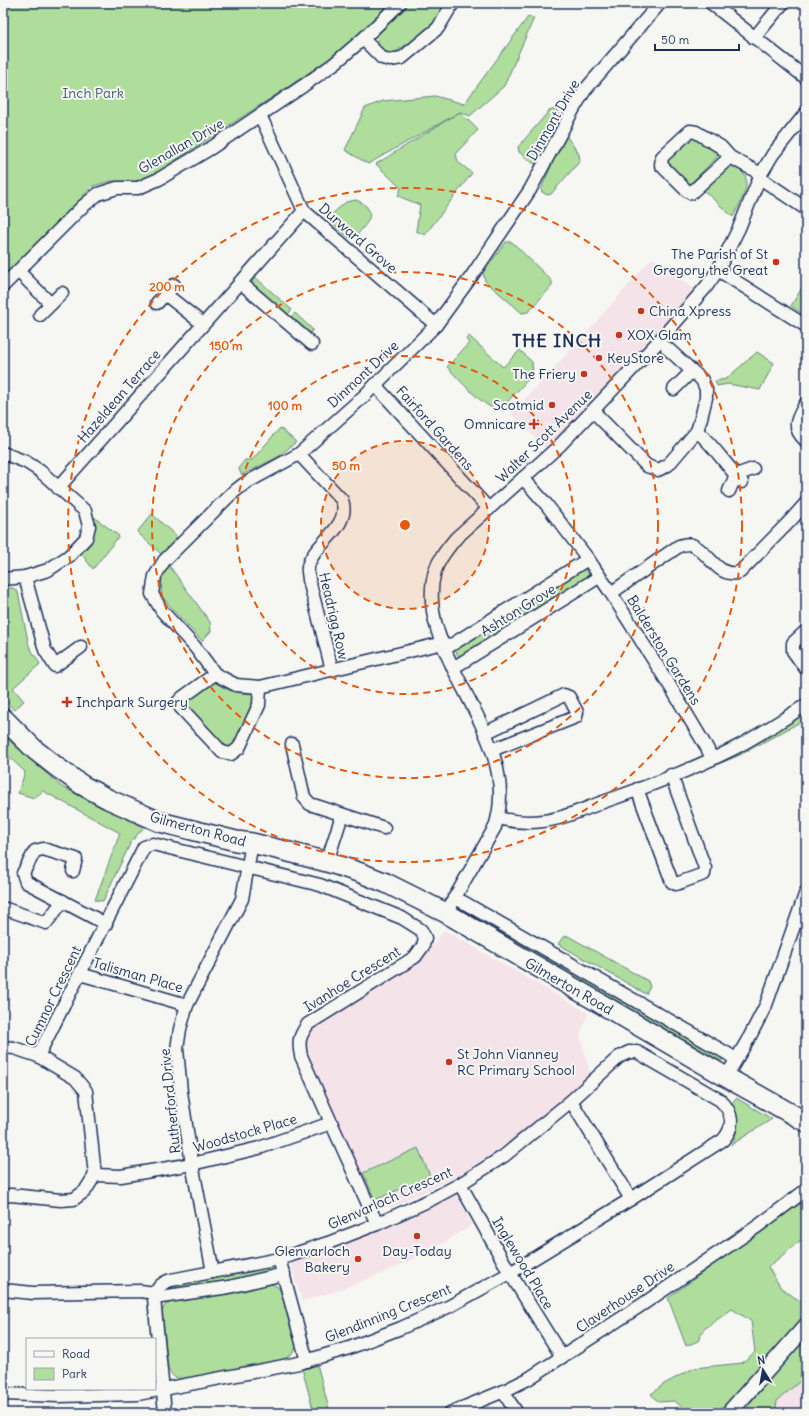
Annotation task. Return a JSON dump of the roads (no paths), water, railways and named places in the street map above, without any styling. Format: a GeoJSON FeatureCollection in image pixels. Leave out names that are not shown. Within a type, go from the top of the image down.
{"type":"FeatureCollection","features":[{"type":"Feature","properties":{"kind":"main road","name":"Gilmerton Road"},"geometry":{"type":"LineString","coordinates":[[3,718],[35,750],[82,785],[108,799],[160,822],[327,862],[450,906],[726,1077],[805,1118]]}},
{"type":"Feature","properties":{"kind":"street","name":"Glenallan Drive"},"geometry":{"type":"LineString","coordinates":[[3,286],[82,207],[98,194],[117,188],[138,188],[159,180],[211,148],[335,63],[363,39],[400,3]]}},
{"type":"Feature","properties":{"kind":"street"},"geometry":{"type":"LineString","coordinates":[[363,39],[382,58],[390,60],[402,58],[438,28],[453,3]]}},
{"type":"Feature","properties":{"kind":"street","name":"Dinmont Drive"},"geometry":{"type":"LineString","coordinates":[[444,646],[260,687],[236,685],[215,674],[195,647],[162,611],[152,594],[155,576],[164,561],[230,495],[244,484],[299,454],[375,385],[436,325],[468,282],[530,190],[585,90],[660,3]]}},
{"type":"Feature","properties":{"kind":"street"},"geometry":{"type":"LineString","coordinates":[[711,3],[806,78]]}},
{"type":"Feature","properties":{"kind":"street"},"geometry":{"type":"LineString","coordinates":[[754,38],[783,3]]}},
{"type":"Feature","properties":{"kind":"street","name":"Walter Scott Avenue"},"geometry":{"type":"LineString","coordinates":[[450,906],[490,837],[498,818],[500,796],[492,750],[444,646],[433,608],[432,590],[435,570],[444,554],[456,538],[559,446],[655,346],[692,305],[718,270],[739,228],[761,176],[773,154],[806,113]]}},
{"type":"Feature","properties":{"kind":"street","name":"Durward Grove"},"geometry":{"type":"LineString","coordinates":[[260,115],[304,211],[436,325]]}},
{"type":"Feature","properties":{"kind":"street"},"geometry":{"type":"LineString","coordinates":[[730,156],[691,193],[686,190],[661,165],[662,157],[690,131],[696,132],[721,147],[730,156],[761,176],[806,209]]}},
{"type":"Feature","properties":{"kind":"street","name":"Hazeldean Terrace"},"geometry":{"type":"LineString","coordinates":[[58,488],[304,211]]}},
{"type":"Feature","properties":{"kind":"street"},"geometry":{"type":"LineString","coordinates":[[718,270],[806,326]]}},
{"type":"Feature","properties":{"kind":"street"},"geometry":{"type":"LineString","coordinates":[[18,271],[50,304]]}},
{"type":"Feature","properties":{"kind":"street"},"geometry":{"type":"LineString","coordinates":[[240,282],[312,344]]}},
{"type":"Feature","properties":{"kind":"street"},"geometry":{"type":"LineString","coordinates":[[174,285],[161,298],[203,324]]}},
{"type":"Feature","properties":{"kind":"street"},"geometry":{"type":"LineString","coordinates":[[40,314],[62,293]]}},
{"type":"Feature","properties":{"kind":"street"},"geometry":{"type":"LineString","coordinates":[[593,411],[647,466],[658,470],[668,465],[697,431],[706,389],[702,380],[667,348]]}},
{"type":"Feature","properties":{"kind":"street"},"geometry":{"type":"LineString","coordinates":[[674,389],[692,370]]}},
{"type":"Feature","properties":{"kind":"street","name":"Fairford Gardens"},"geometry":{"type":"LineString","coordinates":[[375,385],[489,509]]}},
{"type":"Feature","properties":{"kind":"street"},"geometry":{"type":"LineString","coordinates":[[806,403],[797,419],[796,425],[798,432],[806,441]]}},
{"type":"Feature","properties":{"kind":"street"},"geometry":{"type":"LineString","coordinates":[[697,431],[710,443],[718,456],[739,479]]}},
{"type":"Feature","properties":{"kind":"street"},"geometry":{"type":"LineString","coordinates":[[3,453],[26,462],[40,471],[85,511],[89,526],[86,538],[69,556],[48,570],[25,577],[3,579]]}},
{"type":"Feature","properties":{"kind":"street","name":"Headrigg Row"},"geometry":{"type":"LineString","coordinates":[[299,454],[342,500],[345,508],[341,521],[312,557],[308,568],[309,580],[332,670]]}},
{"type":"Feature","properties":{"kind":"street"},"geometry":{"type":"LineString","coordinates":[[729,491],[739,479],[753,469]]}},
{"type":"Feature","properties":{"kind":"street","name":"Balderston Gardens"},"geometry":{"type":"LineString","coordinates":[[523,478],[546,504],[588,559],[611,593],[674,693],[712,759]]}},
{"type":"Feature","properties":{"kind":"street"},"geometry":{"type":"LineString","coordinates":[[611,593],[684,544],[691,544],[724,572],[735,574],[740,572],[806,503]]}},
{"type":"Feature","properties":{"kind":"street","name":"Ashton Grove"},"geometry":{"type":"LineString","coordinates":[[444,646],[588,559]]}},
{"type":"Feature","properties":{"kind":"street"},"geometry":{"type":"LineString","coordinates":[[25,577],[45,650],[55,666],[81,647]]}},
{"type":"Feature","properties":{"kind":"street","name":"Ashton Grove"},"geometry":{"type":"LineString","coordinates":[[454,668],[599,577]]}},
{"type":"Feature","properties":{"kind":"street"},"geometry":{"type":"LineString","coordinates":[[806,632],[794,643],[793,651],[806,669]]}},
{"type":"Feature","properties":{"kind":"street"},"geometry":{"type":"LineString","coordinates":[[215,674],[178,702],[180,708],[222,752],[231,754],[240,748],[259,705],[260,687]]}},
{"type":"Feature","properties":{"kind":"street"},"geometry":{"type":"LineString","coordinates":[[485,733],[564,695],[569,697],[577,712],[576,717],[492,750]]}},
{"type":"Feature","properties":{"kind":"street"},"geometry":{"type":"LineString","coordinates":[[498,818],[524,823],[560,818],[637,790],[735,748],[806,705]]}},
{"type":"Feature","properties":{"kind":"street"},"geometry":{"type":"LineString","coordinates":[[292,744],[304,798],[310,804],[384,828]]}},
{"type":"Feature","properties":{"kind":"street"},"geometry":{"type":"LineString","coordinates":[[637,790],[672,882],[676,884],[704,874],[705,868],[671,776]]}},
{"type":"Feature","properties":{"kind":"street"},"geometry":{"type":"LineString","coordinates":[[327,862],[342,815]]}},
{"type":"Feature","properties":{"kind":"street","name":"Rutherford Drive"},"geometry":{"type":"LineString","coordinates":[[213,1272],[192,1164],[181,1092],[177,1049],[180,1029],[188,1005],[242,899],[249,867],[252,843]]}},
{"type":"Feature","properties":{"kind":"street","name":"Cumnor Crescent"},"geometry":{"type":"LineString","coordinates":[[95,1175],[86,1091],[74,1078],[38,1056],[144,847],[153,844],[249,867]]}},
{"type":"Feature","properties":{"kind":"street"},"geometry":{"type":"LineString","coordinates":[[73,871],[76,858],[43,849],[35,851],[23,873],[26,882],[106,924]]}},
{"type":"Feature","properties":{"kind":"street","name":"Ivanhoe Crescent"},"geometry":{"type":"LineString","coordinates":[[249,867],[320,885],[388,912],[402,918],[421,930],[425,938],[424,946],[415,957],[308,1024],[301,1034],[299,1044],[301,1056],[377,1224]]}},
{"type":"Feature","properties":{"kind":"street"},"geometry":{"type":"LineString","coordinates":[[726,1077],[766,1005],[806,892]]}},
{"type":"Feature","properties":{"kind":"street"},"geometry":{"type":"LineString","coordinates":[[6,909],[46,923],[62,901]]}},
{"type":"Feature","properties":{"kind":"street","name":"Gilmerton Road"},"geometry":{"type":"LineString","coordinates":[[450,906],[463,902],[735,1059]]}},
{"type":"Feature","properties":{"kind":"street","name":"Talisman Place"},"geometry":{"type":"LineString","coordinates":[[80,974],[188,1005]]}},
{"type":"Feature","properties":{"kind":"street"},"geometry":{"type":"LineString","coordinates":[[3,1047],[14,1048],[38,1056]]}},
{"type":"Feature","properties":{"kind":"street","name":"Glenvarloch Crescent"},"geometry":{"type":"LineString","coordinates":[[155,1295],[159,1287],[164,1282],[279,1259],[328,1243],[377,1224],[460,1184],[504,1156],[571,1101],[619,1057],[629,1052],[637,1052],[720,1100],[728,1108],[731,1122]]}},
{"type":"Feature","properties":{"kind":"street"},"geometry":{"type":"LineString","coordinates":[[571,1101],[631,1199]]}},
{"type":"Feature","properties":{"kind":"street","name":"Glendinning Crescent"},"geometry":{"type":"LineString","coordinates":[[156,1390],[248,1374],[307,1361],[349,1348],[401,1328],[450,1306],[510,1273],[631,1199],[723,1140],[731,1128],[731,1122]]}},
{"type":"Feature","properties":{"kind":"street","name":"Woodstock Place"},"geometry":{"type":"LineString","coordinates":[[95,1175],[121,1176],[192,1164],[259,1148],[331,1123]]}},
{"type":"Feature","properties":{"kind":"street"},"geometry":{"type":"LineString","coordinates":[[3,1196],[11,1195],[61,1200],[74,1199],[85,1191],[95,1175]]}},
{"type":"Feature","properties":{"kind":"street","name":"Inglewood Place"},"geometry":{"type":"LineString","coordinates":[[460,1184],[510,1273],[562,1357]]}},
{"type":"Feature","properties":{"kind":"street","name":"Claverhouse Drive"},"geometry":{"type":"LineString","coordinates":[[450,1413],[504,1391],[528,1379],[758,1226],[806,1190]]}},
{"type":"Feature","properties":{"kind":"street"},"geometry":{"type":"LineString","coordinates":[[279,1259],[307,1361]]}},
{"type":"Feature","properties":{"kind":"street"},"geometry":{"type":"LineString","coordinates":[[3,1290],[33,1293],[140,1291],[155,1295],[229,1287],[284,1274]]}},
{"type":"Feature","properties":{"kind":"street"},"geometry":{"type":"LineString","coordinates":[[155,1295],[165,1413]]}},
{"type":"Feature","properties":{"kind":"street"},"geometry":{"type":"LineString","coordinates":[[735,1411],[806,1326]]}},
{"type":"Feature","properties":{"kind":"street","name":"Glendinning Crescent"},"geometry":{"type":"LineString","coordinates":[[3,1394],[59,1396],[104,1395],[138,1394],[154,1390]]}},
{"type":"Feature","properties":{"kind":"street"},"geometry":{"type":"LineString","coordinates":[[504,1391],[509,1402],[517,1413]]}},
{"type":"Feature","properties":{"kind":"place","name":"The Parish of St Gregory the Great"},"geometry":{"type":"Point","coordinates":[776,262]}},
{"type":"Feature","properties":{"kind":"place","name":"China Xpress"},"geometry":{"type":"Point","coordinates":[641,311]}},
{"type":"Feature","properties":{"kind":"place","name":"XOX Glam"},"geometry":{"type":"Point","coordinates":[619,335]}},
{"type":"Feature","properties":{"kind":"place","name":"KeyStore"},"geometry":{"type":"Point","coordinates":[599,358]}},
{"type":"Feature","properties":{"kind":"place","name":"The Friery"},"geometry":{"type":"Point","coordinates":[584,374]}},
{"type":"Feature","properties":{"kind":"place","name":"Scotmid"},"geometry":{"type":"Point","coordinates":[552,405]}},
{"type":"Feature","properties":{"kind":"place","name":"Omnicare"},"geometry":{"type":"Point","coordinates":[534,424]}},
{"type":"Feature","properties":{"kind":"place","name":"Inchpark Surgery"},"geometry":{"type":"Point","coordinates":[67,702]}},
{"type":"Feature","properties":{"kind":"place","name":"St John Vianney RC Primary School"},"geometry":{"type":"Point","coordinates":[449,1062]}},
{"type":"Feature","properties":{"kind":"place","name":"Day-Today"},"geometry":{"type":"Point","coordinates":[417,1236]}},
{"type":"Feature","properties":{"kind":"place","name":"Glenvarloch Bakery"},"geometry":{"type":"Point","coordinates":[358,1259]}},
{"type":"Feature","properties":{"kind":"district","name":"THE INCH"},"geometry":{"type":"Point","coordinates":[557,341]}},
{"type":"Feature","properties":{"kind":"park label","name":"Inch Park"},"geometry":{"type":"Point","coordinates":[93,93]}}]}
